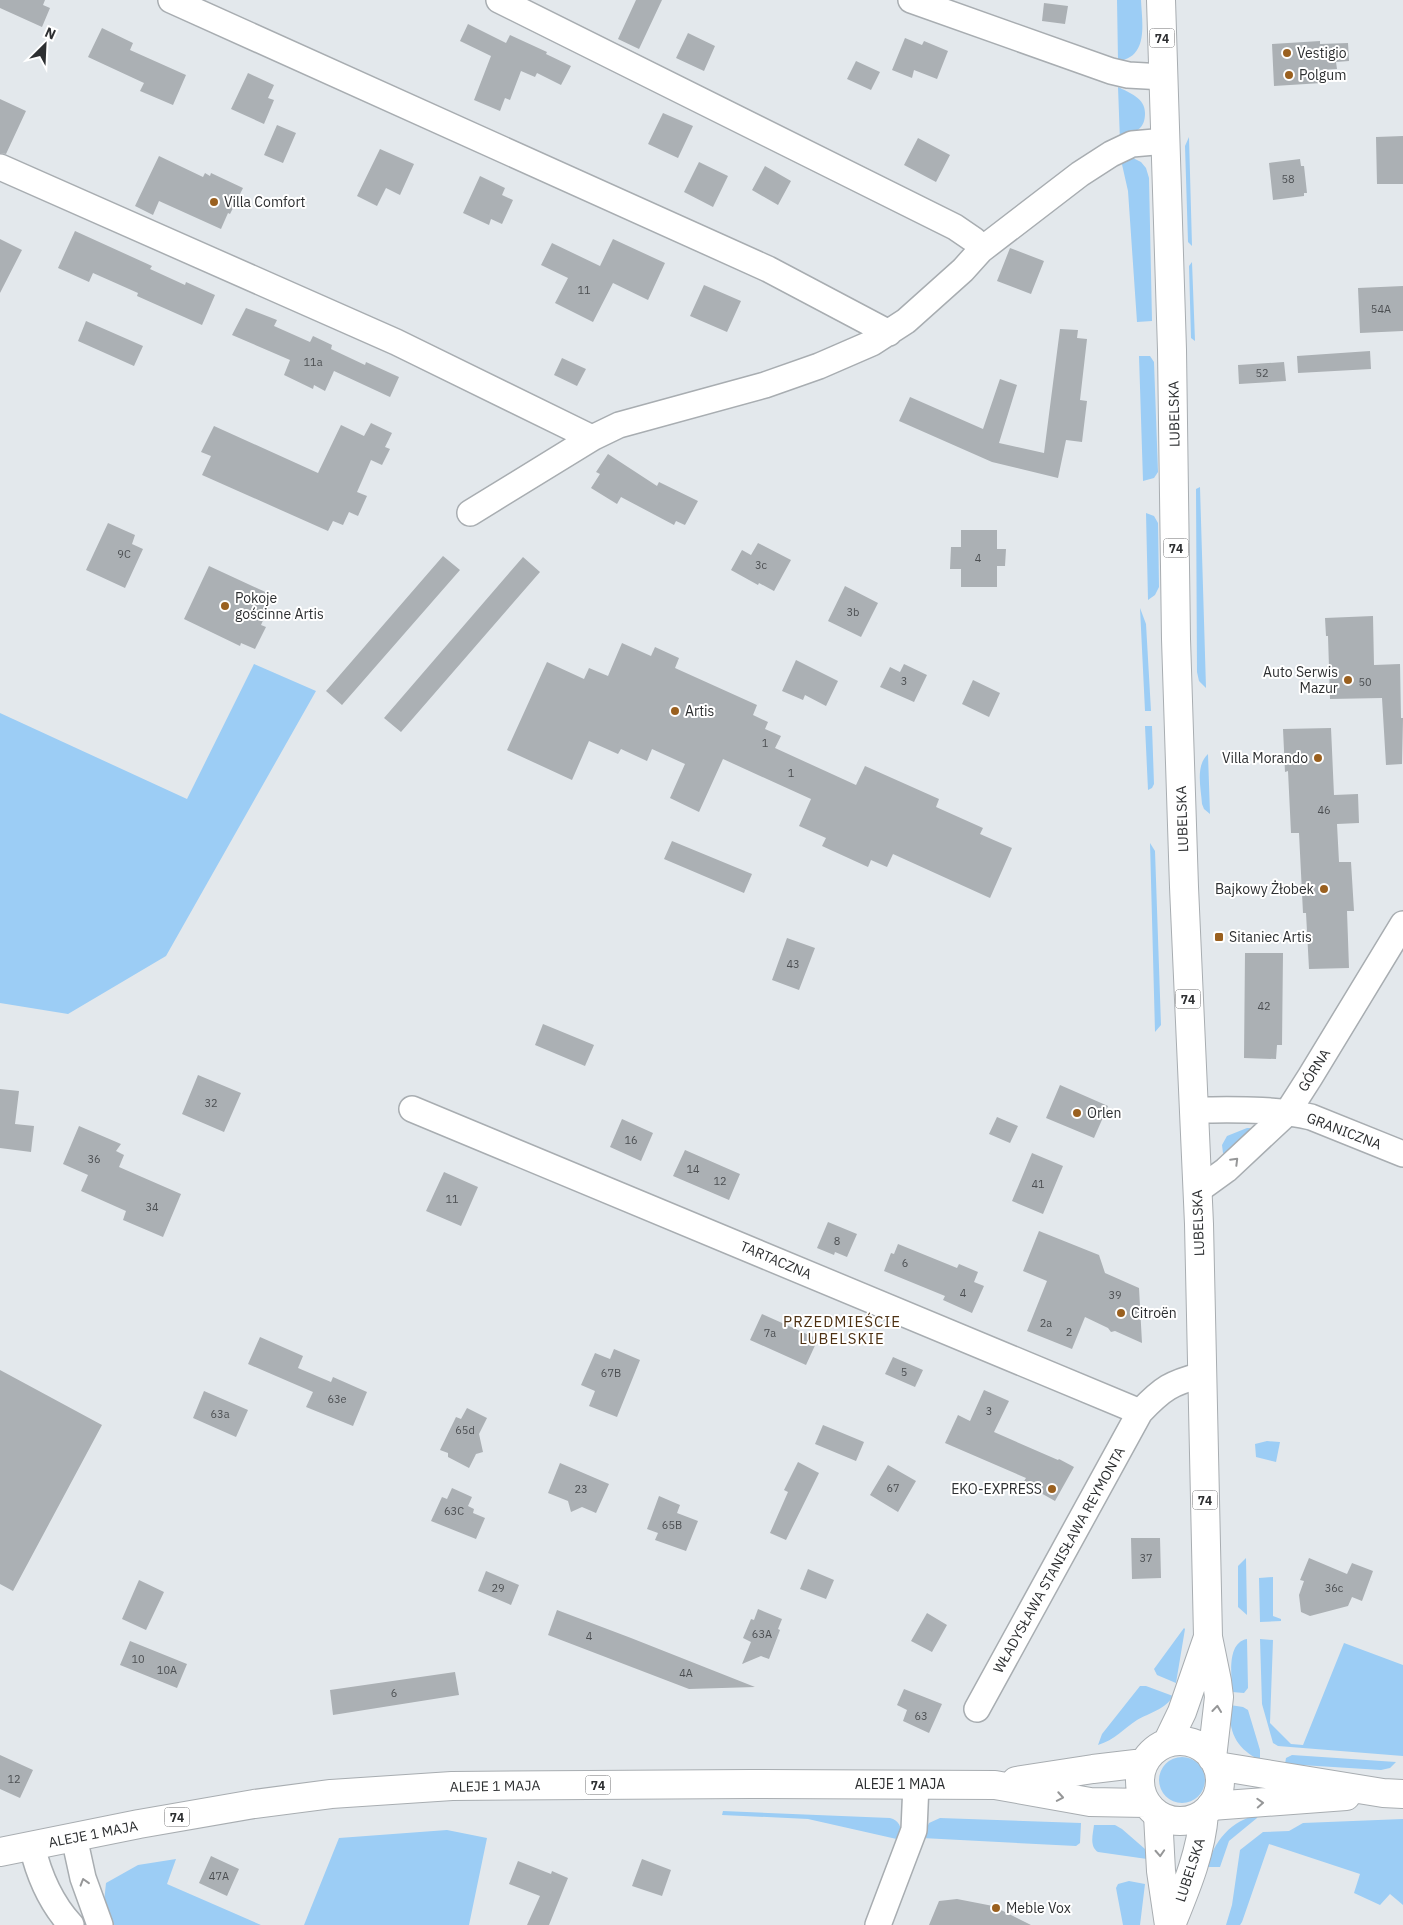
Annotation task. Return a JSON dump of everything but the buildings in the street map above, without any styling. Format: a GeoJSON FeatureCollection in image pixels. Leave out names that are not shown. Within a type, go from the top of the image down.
{"type":"FeatureCollection","features":[{"type":"Feature","properties":{"kind":"main road","name":"LUBELSKA"},"geometry":{"type":"LineString","coordinates":[[1161,0],[1175,462],[1178,708],[1199,1224],[1208,1637],[1219,1697],[1215,1762]]}},
{"type":"Feature","properties":{"kind":"main road","name":"LUBELSKA"},"geometry":{"type":"LineString","coordinates":[[1167,1743],[1182,1712],[1208,1637]]}},
{"type":"Feature","properties":{"kind":"main road"},"geometry":{"type":"LineString","coordinates":[[1167,1743],[1179,1741],[1192,1743],[1203,1749],[1215,1762],[1272,1774],[1393,1794]]}},
{"type":"Feature","properties":{"kind":"main road","name":"74"},"geometry":{"type":"LineString","coordinates":[[1144,1764],[1155,1749],[1167,1743]]}},
{"type":"Feature","properties":{"kind":"main road","name":"74"},"geometry":{"type":"LineString","coordinates":[[1152,1809],[1170,1820],[1184,1821],[1196,1818],[1208,1810],[1219,1790],[1220,1778],[1215,1762]]}},
{"type":"Feature","properties":{"kind":"main road"},"geometry":{"type":"LineString","coordinates":[[1144,1764],[1140,1775],[1140,1787],[1152,1809]]}},
{"type":"Feature","properties":{"kind":"main road","name":"ALEJE 1 MAJA"},"geometry":{"type":"LineString","coordinates":[[995,1785],[1092,1769],[1144,1764]]}},
{"type":"Feature","properties":{"kind":"main road","name":"ALEJE 1 MAJA"},"geometry":{"type":"LineString","coordinates":[[0,1852],[254,1804],[322,1795],[452,1786],[995,1785],[1090,1802],[1152,1809]]}},
{"type":"Feature","properties":{"kind":"main road"},"geometry":{"type":"LineString","coordinates":[[1208,1810],[1393,1794]]}},
{"type":"Feature","properties":{"kind":"main road","name":"LUBELSKA"},"geometry":{"type":"LineString","coordinates":[[1152,1809],[1170,1925]]}},
{"type":"Feature","properties":{"kind":"main road","name":"LUBELSKA"},"geometry":{"type":"LineString","coordinates":[[1170,1925],[1192,1876],[1208,1810]]}},
{"type":"Feature","properties":{"kind":"street"},"geometry":{"type":"LineString","coordinates":[[171,0],[768,269],[889,333]]}},
{"type":"Feature","properties":{"kind":"street"},"geometry":{"type":"LineString","coordinates":[[499,0],[776,136],[955,227],[974,240],[981,250]]}},
{"type":"Feature","properties":{"kind":"street"},"geometry":{"type":"LineString","coordinates":[[912,0],[1111,72],[1128,75],[1164,76]]}},
{"type":"Feature","properties":{"kind":"street"},"geometry":{"type":"LineString","coordinates":[[470,513],[592,438],[620,425],[765,384],[819,366],[889,333],[906,321],[964,270],[981,250],[1056,192],[1111,154],[1132,144],[1166,141]]}},
{"type":"Feature","properties":{"kind":"street"},"geometry":{"type":"LineString","coordinates":[[0,167],[396,342],[592,438]]}},
{"type":"Feature","properties":{"kind":"street","name":"GÓRNA"},"geometry":{"type":"LineString","coordinates":[[1197,1191],[1226,1170],[1287,1113],[1403,924]]}},
{"type":"Feature","properties":{"kind":"street","name":"TARTACZNA"},"geometry":{"type":"LineString","coordinates":[[412,1109],[1140,1412]]}},
{"type":"Feature","properties":{"kind":"street","name":"GRANICZNA"},"geometry":{"type":"LineString","coordinates":[[1194,1110],[1247,1110],[1311,1117],[1403,1154]]}},
{"type":"Feature","properties":{"kind":"street","name":"WŁADYSŁAWA STANISŁAWA REYMONTA"},"geometry":{"type":"LineString","coordinates":[[977,1709],[1140,1412],[1154,1397],[1171,1385],[1202,1375]]}},
{"type":"Feature","properties":{"kind":"street"},"geometry":{"type":"LineString","coordinates":[[878,1925],[914,1830],[916,1784]]}},
{"type":"Feature","properties":{"kind":"street"},"geometry":{"type":"LineString","coordinates":[[74,1837],[83,1878],[100,1925]]}},
{"type":"Feature","properties":{"kind":"street"},"geometry":{"type":"LineString","coordinates":[[32,1846],[37,1867],[45,1887],[71,1925]]}},
{"type":"Feature","properties":{"kind":"shaded area"},"geometry":{"type":"Polygon","coordinates":[[[1117,0],[1141,0],[1142,19],[1142,38],[1135,53],[1128,58],[1118,61],[1117,0]]]}},
{"type":"Feature","properties":{"kind":"shaded area"},"geometry":{"type":"Polygon","coordinates":[[[1118,87],[1140,100],[1145,113],[1144,121],[1140,128],[1120,141],[1118,87]]]}},
{"type":"Feature","properties":{"kind":"shaded area"},"geometry":{"type":"Polygon","coordinates":[[[1189,137],[1192,246],[1188,242],[1185,146],[1189,137]]]}},
{"type":"Feature","properties":{"kind":"shaded area"},"geometry":{"type":"Polygon","coordinates":[[[1131,157],[1141,162],[1146,168],[1149,178],[1152,321],[1137,322],[1128,191],[1121,160],[1131,157]]]}},
{"type":"Feature","properties":{"kind":"shaded area"},"geometry":{"type":"Polygon","coordinates":[[[1192,262],[1195,341],[1191,338],[1189,266],[1192,262]]]}},
{"type":"Feature","properties":{"kind":"shaded area"},"geometry":{"type":"Polygon","coordinates":[[[1139,356],[1150,356],[1154,362],[1158,472],[1154,478],[1143,481],[1139,356]]]}},
{"type":"Feature","properties":{"kind":"shaded area"},"geometry":{"type":"Polygon","coordinates":[[[1200,487],[1206,688],[1199,681],[1197,672],[1196,489],[1200,487]]]}},
{"type":"Feature","properties":{"kind":"shaded area"},"geometry":{"type":"Polygon","coordinates":[[[1146,513],[1154,516],[1158,523],[1159,587],[1155,595],[1148,600],[1146,513]]]}},
{"type":"Feature","properties":{"kind":"shaded area"},"geometry":{"type":"Polygon","coordinates":[[[1140,608],[1146,624],[1151,711],[1145,711],[1140,608]]]}},
{"type":"Feature","properties":{"kind":"shaded area"},"geometry":{"type":"Polygon","coordinates":[[[254,664],[316,691],[166,956],[68,1014],[0,1003],[0,713],[187,799],[254,664]]]}},
{"type":"Feature","properties":{"kind":"shaded area"},"geometry":{"type":"Polygon","coordinates":[[[1145,726],[1152,726],[1154,784],[1148,790],[1145,726]]]}},
{"type":"Feature","properties":{"kind":"shaded area"},"geometry":{"type":"Polygon","coordinates":[[[1208,754],[1210,814],[1204,809],[1202,804],[1200,777],[1201,765],[1208,754]]]}},
{"type":"Feature","properties":{"kind":"shaded area"},"geometry":{"type":"Polygon","coordinates":[[[1150,843],[1155,851],[1161,1025],[1155,1032],[1150,843]]]}},
{"type":"Feature","properties":{"kind":"shaded area"},"geometry":{"type":"Polygon","coordinates":[[[1247,1128],[1254,1128],[1226,1155],[1223,1153],[1222,1145],[1227,1136],[1247,1128]]]}},
{"type":"Feature","properties":{"kind":"shaded area"},"geometry":{"type":"Polygon","coordinates":[[[1267,1441],[1280,1442],[1276,1462],[1256,1457],[1255,1444],[1267,1441]]]}},
{"type":"Feature","properties":{"kind":"shaded area"},"geometry":{"type":"Polygon","coordinates":[[[1246,1558],[1247,1615],[1238,1607],[1238,1566],[1246,1558]]]}},
{"type":"Feature","properties":{"kind":"shaded area"},"geometry":{"type":"Polygon","coordinates":[[[1273,1577],[1273,1616],[1281,1619],[1281,1621],[1260,1622],[1259,1578],[1273,1577]]]}},
{"type":"Feature","properties":{"kind":"shaded area"},"geometry":{"type":"Polygon","coordinates":[[[1184,1628],[1176,1683],[1157,1675],[1154,1669],[1184,1628]]]}},
{"type":"Feature","properties":{"kind":"shaded area"},"geometry":{"type":"Polygon","coordinates":[[[1247,1639],[1248,1688],[1244,1693],[1232,1692],[1231,1669],[1233,1653],[1240,1642],[1247,1639]]]}},
{"type":"Feature","properties":{"kind":"shaded area"},"geometry":{"type":"Polygon","coordinates":[[[1260,1639],[1273,1640],[1270,1723],[1291,1744],[1303,1745],[1344,1643],[1403,1665],[1403,1756],[1278,1746],[1273,1743],[1262,1704],[1260,1639]]]}},
{"type":"Feature","properties":{"kind":"shaded area"},"geometry":{"type":"Polygon","coordinates":[[[1140,1686],[1146,1686],[1173,1696],[1162,1707],[1137,1720],[1114,1737],[1098,1745],[1102,1734],[1140,1686]]]}},
{"type":"Feature","properties":{"kind":"shaded area"},"geometry":{"type":"Polygon","coordinates":[[[1230,1705],[1243,1707],[1248,1710],[1260,1750],[1260,1760],[1239,1745],[1235,1738],[1230,1723],[1230,1705]]]}},
{"type":"Feature","properties":{"kind":"shaded area"},"geometry":{"type":"Polygon","coordinates":[[[1292,1755],[1396,1762],[1390,1768],[1381,1770],[1285,1764],[1286,1758],[1292,1755]]]}},
{"type":"Feature","properties":{"kind":"shaded area"},"geometry":{"type":"Polygon","coordinates":[[[1182,1757],[1195,1761],[1201,1767],[1205,1780],[1201,1793],[1195,1799],[1182,1803],[1169,1799],[1163,1793],[1159,1780],[1163,1767],[1169,1761],[1182,1757]]]}},
{"type":"Feature","properties":{"kind":"shaded area"},"geometry":{"type":"Polygon","coordinates":[[[723,1811],[890,1818],[894,1819],[900,1826],[901,1840],[808,1819],[722,1815],[723,1811]]]}},
{"type":"Feature","properties":{"kind":"shaded area"},"geometry":{"type":"Polygon","coordinates":[[[1258,1815],[1257,1818],[1229,1841],[1220,1867],[1208,1867],[1214,1849],[1225,1833],[1240,1822],[1258,1815]]]}},
{"type":"Feature","properties":{"kind":"shaded area"},"geometry":{"type":"Polygon","coordinates":[[[940,1818],[1081,1823],[1080,1843],[1076,1846],[922,1838],[929,1823],[940,1818]]]}},
{"type":"Feature","properties":{"kind":"shaded area"},"geometry":{"type":"Polygon","coordinates":[[[1403,1819],[1403,1905],[1390,1894],[1380,1905],[1354,1893],[1360,1874],[1269,1844],[1242,1922],[1240,1925],[1226,1925],[1232,1905],[1240,1850],[1263,1832],[1289,1831],[1303,1823],[1403,1819]]]}},
{"type":"Feature","properties":{"kind":"shaded area"},"geometry":{"type":"Polygon","coordinates":[[[1094,1825],[1115,1825],[1122,1829],[1145,1849],[1147,1859],[1098,1852],[1093,1847],[1094,1825]]]}},
{"type":"Feature","properties":{"kind":"shaded area"},"geometry":{"type":"Polygon","coordinates":[[[447,1830],[487,1838],[469,1925],[304,1925],[339,1838],[447,1830]]]}},
{"type":"Feature","properties":{"kind":"shaded area"},"geometry":{"type":"Polygon","coordinates":[[[176,1859],[167,1884],[261,1925],[111,1925],[104,1902],[106,1883],[138,1865],[176,1859]]]}},
{"type":"Feature","properties":{"kind":"shaded area"},"geometry":{"type":"Polygon","coordinates":[[[1129,1881],[1145,1884],[1140,1925],[1123,1925],[1116,1888],[1118,1884],[1129,1881]]]}},
{"type":"Feature","properties":{"kind":"place","name":"Vestigio"},"geometry":{"type":"Point","coordinates":[1287,53]}},
{"type":"Feature","properties":{"kind":"place","name":"Polgum"},"geometry":{"type":"Point","coordinates":[1289,75]}},
{"type":"Feature","properties":{"kind":"place","name":"Villa Comfort"},"geometry":{"type":"Point","coordinates":[214,202]}},
{"type":"Feature","properties":{"kind":"place","name":"Pokoje gościnne Artis"},"geometry":{"type":"Point","coordinates":[225,606]}},
{"type":"Feature","properties":{"kind":"place","name":"Auto Serwis Mazur"},"geometry":{"type":"Point","coordinates":[1348,680]}},
{"type":"Feature","properties":{"kind":"place","name":"Artis"},"geometry":{"type":"Point","coordinates":[675,711]}},
{"type":"Feature","properties":{"kind":"place","name":"Villa Morando"},"geometry":{"type":"Point","coordinates":[1318,758]}},
{"type":"Feature","properties":{"kind":"place","name":"Bajkowy Żłobek"},"geometry":{"type":"Point","coordinates":[1324,889]}},
{"type":"Feature","properties":{"kind":"place","name":"Sitaniec Artis"},"geometry":{"type":"Point","coordinates":[1219,937]}},
{"type":"Feature","properties":{"kind":"place","name":"Orlen"},"geometry":{"type":"Point","coordinates":[1077,1113]}},
{"type":"Feature","properties":{"kind":"place","name":"Citroën"},"geometry":{"type":"Point","coordinates":[1121,1313]}},
{"type":"Feature","properties":{"kind":"place","name":"EKO-EXPRESS"},"geometry":{"type":"Point","coordinates":[1052,1489]}},
{"type":"Feature","properties":{"kind":"place","name":"Meble Vox"},"geometry":{"type":"Point","coordinates":[996,1908]}},
{"type":"Feature","properties":{"kind":"district","name":"PRZEDMIEŚCIE LUBELSKIE"},"geometry":{"type":"Point","coordinates":[842,1330]}}]}
